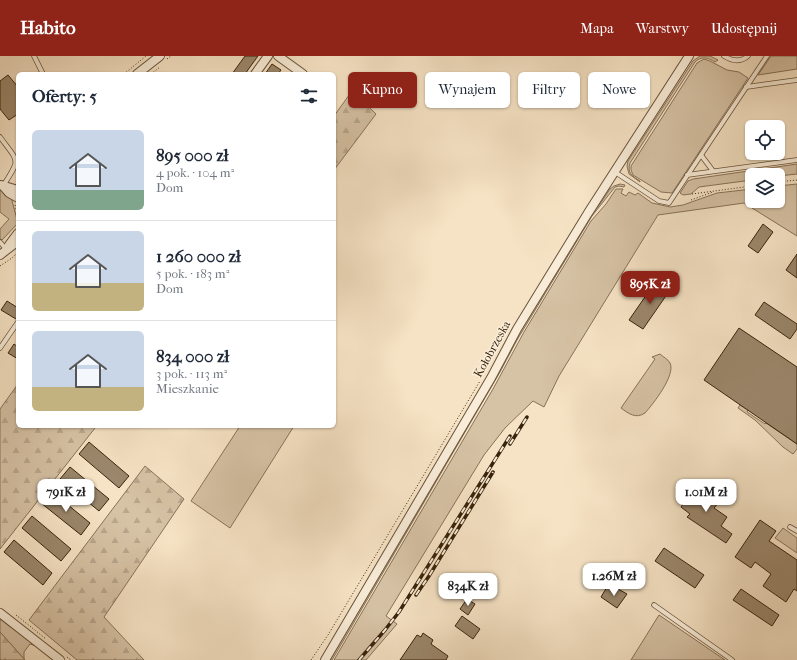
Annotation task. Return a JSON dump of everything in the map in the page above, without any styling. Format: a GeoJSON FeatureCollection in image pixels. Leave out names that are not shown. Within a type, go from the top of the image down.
{"type":"FeatureCollection","features":[{"type":"Feature","properties":{"kind":"street"},"geometry":{"type":"LineString","coordinates":[[139,72],[160,56]]}},
{"type":"Feature","properties":{"kind":"street"},"geometry":{"type":"LineString","coordinates":[[256,72],[268,56]]}},
{"type":"Feature","properties":{"kind":"street"},"geometry":{"type":"LineString","coordinates":[[278,56],[301,72]]}},
{"type":"Feature","properties":{"kind":"street","name":"Kołobrzeska"},"geometry":{"type":"LineString","coordinates":[[325,660],[491,378],[517,329],[588,213],[689,56]]}},
{"type":"Feature","properties":{"kind":"street"},"geometry":{"type":"LineString","coordinates":[[1,185],[16,189]]}},
{"type":"Feature","properties":{"kind":"street"},"geometry":{"type":"LineString","coordinates":[[1,185],[9,193],[16,197]]}},
{"type":"Feature","properties":{"kind":"street"},"geometry":{"type":"LineString","coordinates":[[3,252],[16,235]]}},
{"type":"Feature","properties":{"kind":"street"},"geometry":{"type":"LineString","coordinates":[[3,252],[16,242]]}},
{"type":"Feature","properties":{"kind":"street"},"geometry":{"type":"LineString","coordinates":[[0,613],[60,660]]}},
{"type":"Feature","properties":{"kind":"lane"},"geometry":{"type":"LineString","coordinates":[[34,56],[42,72]]}},
{"type":"Feature","properties":{"kind":"lane"},"geometry":{"type":"LineString","coordinates":[[724,56],[735,61],[740,61],[748,56]]}},
{"type":"Feature","properties":{"kind":"lane"},"geometry":{"type":"LineString","coordinates":[[615,172],[659,201],[669,203],[767,56]]}},
{"type":"Feature","properties":{"kind":"lane"},"geometry":{"type":"LineString","coordinates":[[746,87],[797,80]]}},
{"type":"Feature","properties":{"kind":"lane"},"geometry":{"type":"LineString","coordinates":[[0,137],[15,158],[16,163],[15,168],[1,185]]}},
{"type":"Feature","properties":{"kind":"lane"},"geometry":{"type":"LineString","coordinates":[[701,155],[713,171]]}},
{"type":"Feature","properties":{"kind":"lane"},"geometry":{"type":"LineString","coordinates":[[687,175],[797,160]]}},
{"type":"Feature","properties":{"kind":"lane"},"geometry":{"type":"LineString","coordinates":[[0,242],[3,252]]}},
{"type":"Feature","properties":{"kind":"lane"},"geometry":{"type":"LineString","coordinates":[[0,348],[16,325]]}},
{"type":"Feature","properties":{"kind":"lane"},"geometry":{"type":"LineString","coordinates":[[790,526],[797,531]]}},
{"type":"Feature","properties":{"kind":"lane"},"geometry":{"type":"LineString","coordinates":[[654,605],[732,660]]}},
{"type":"Feature","properties":{"kind":"path"},"geometry":{"type":"LineString","coordinates":[[126,72],[146,56]]}},
{"type":"Feature","properties":{"kind":"path"},"geometry":{"type":"LineString","coordinates":[[154,72],[160,67]]}},
{"type":"Feature","properties":{"kind":"path"},"geometry":{"type":"LineString","coordinates":[[785,181],[797,180]]}},
{"type":"Feature","properties":{"kind":"path"},"geometry":{"type":"LineString","coordinates":[[692,194],[745,187]]}},
{"type":"Feature","properties":{"kind":"path"},"geometry":{"type":"LineString","coordinates":[[691,200],[715,191]]}},
{"type":"Feature","properties":{"kind":"path"},"geometry":{"type":"LineString","coordinates":[[0,266],[16,254]]}},
{"type":"Feature","properties":{"kind":"green space"},"geometry":{"type":"Polygon","coordinates":[[[700,56],[710,56],[718,60],[715,62],[707,58],[702,58],[695,62],[630,163],[630,172],[640,182],[629,174],[627,166],[628,161],[693,61],[700,56]]]}},
{"type":"Feature","properties":{"kind":"green space"},"geometry":{"type":"Polygon","coordinates":[[[771,56],[797,56],[797,69],[758,75],[771,56]]]}},
{"type":"Feature","properties":{"kind":"green space"},"geometry":{"type":"Polygon","coordinates":[[[704,59],[727,70],[739,72],[748,78],[672,193],[661,192],[633,175],[631,166],[697,63],[704,59]]]}},
{"type":"Feature","properties":{"kind":"green space"},"geometry":{"type":"Polygon","coordinates":[[[348,97],[348,108],[370,108],[376,114],[336,167],[336,113],[348,97]]]}},
{"type":"Feature","properties":{"kind":"green space"},"geometry":{"type":"Polygon","coordinates":[[[797,164],[797,174],[785,175],[785,168],[769,168],[797,164]]]}},
{"type":"Feature","properties":{"kind":"green space"},"geometry":{"type":"Polygon","coordinates":[[[745,172],[745,181],[699,187],[691,194],[683,195],[680,193],[688,181],[745,172]]]}},
{"type":"Feature","properties":{"kind":"green space"},"geometry":{"type":"Polygon","coordinates":[[[620,184],[625,185],[624,187],[615,187],[592,216],[517,340],[500,372],[332,660],[329,660],[512,344],[591,215],[610,189],[620,184]]]}},
{"type":"Feature","properties":{"kind":"green space"},"geometry":{"type":"Polygon","coordinates":[[[797,184],[797,236],[752,208],[785,208],[785,185],[797,184]]]}},
{"type":"Feature","properties":{"kind":"green space"},"geometry":{"type":"Polygon","coordinates":[[[616,189],[623,189],[621,193],[626,196],[629,192],[635,195],[638,193],[652,203],[670,207],[683,205],[717,193],[745,190],[745,204],[658,215],[559,376],[544,407],[533,401],[505,428],[484,455],[386,616],[397,624],[366,660],[334,660],[493,389],[524,332],[591,221],[606,204],[616,189]]]}},
{"type":"Feature","properties":{"kind":"green space"},"geometry":{"type":"Polygon","coordinates":[[[0,190],[11,197],[16,216],[16,225],[2,240],[0,239],[0,229],[9,219],[0,212],[0,190]]]}},
{"type":"Feature","properties":{"kind":"green space"},"geometry":{"type":"Polygon","coordinates":[[[660,354],[670,363],[670,375],[667,382],[645,413],[639,416],[630,414],[621,408],[655,359],[652,357],[660,354]]]}},
{"type":"Feature","properties":{"kind":"green space"},"geometry":{"type":"Polygon","coordinates":[[[16,387],[16,428],[95,428],[0,549],[0,409],[16,387]]]}},
{"type":"Feature","properties":{"kind":"green space"},"geometry":{"type":"Polygon","coordinates":[[[740,405],[748,410],[747,412],[797,444],[797,449],[793,454],[783,447],[755,420],[738,408],[740,405]]]}},
{"type":"Feature","properties":{"kind":"green space"},"geometry":{"type":"Polygon","coordinates":[[[239,428],[293,428],[230,528],[191,501],[239,428]]]}},
{"type":"Feature","properties":{"kind":"green space"},"geometry":{"type":"Polygon","coordinates":[[[145,466],[184,499],[104,617],[144,660],[77,660],[29,620],[145,466]]]}},
{"type":"Feature","properties":{"kind":"green space"},"geometry":{"type":"Polygon","coordinates":[[[783,528],[797,538],[797,553],[775,538],[783,528]]]}},
{"type":"Feature","properties":{"kind":"green space"},"geometry":{"type":"Polygon","coordinates":[[[659,615],[725,660],[631,660],[659,615]]]}},
{"type":"Feature","properties":{"kind":"green space"},"geometry":{"type":"Polygon","coordinates":[[[0,619],[36,646],[30,644],[24,652],[24,659],[0,632],[0,619]]]}},
{"type":"Feature","properties":{"kind":"green space"},"geometry":{"type":"Polygon","coordinates":[[[0,632],[25,660],[0,659],[0,632]]]}},
{"type":"Feature","properties":{"kind":"building"},"geometry":{"type":"Polygon","coordinates":[[[245,56],[258,56],[246,72],[233,72],[245,56]]]}},
{"type":"Feature","properties":{"kind":"building"},"geometry":{"type":"Polygon","coordinates":[[[272,64],[281,70],[280,72],[266,72],[272,64]]]}},
{"type":"Feature","properties":{"kind":"building"},"geometry":{"type":"Polygon","coordinates":[[[8,75],[16,85],[16,115],[9,120],[0,109],[0,81],[8,75]]]}},
{"type":"Feature","properties":{"kind":"building"},"geometry":{"type":"Polygon","coordinates":[[[763,224],[773,232],[758,253],[748,246],[763,224]]]}},
{"type":"Feature","properties":{"kind":"building"},"geometry":{"type":"Polygon","coordinates":[[[797,254],[797,278],[786,270],[797,254]]]}},
{"type":"Feature","properties":{"kind":"building"},"geometry":{"type":"Polygon","coordinates":[[[656,281],[670,290],[643,329],[629,320],[656,281]]]}},
{"type":"Feature","properties":{"kind":"building"},"geometry":{"type":"Polygon","coordinates":[[[7,301],[16,307],[16,319],[1,310],[7,301]]]}},
{"type":"Feature","properties":{"kind":"building"},"geometry":{"type":"Polygon","coordinates":[[[764,302],[797,324],[797,329],[790,339],[755,315],[764,302]]]}},
{"type":"Feature","properties":{"kind":"building"},"geometry":{"type":"Polygon","coordinates":[[[739,328],[797,367],[797,444],[704,380],[739,328]]]}},
{"type":"Feature","properties":{"kind":"building"},"geometry":{"type":"Polygon","coordinates":[[[14,344],[16,346],[16,358],[8,353],[14,344]]]}},
{"type":"Feature","properties":{"kind":"building"},"geometry":{"type":"Polygon","coordinates":[[[89,442],[129,476],[119,488],[79,454],[89,442]]]}},
{"type":"Feature","properties":{"kind":"building"},"geometry":{"type":"Polygon","coordinates":[[[70,467],[109,499],[99,511],[60,479],[70,467]]]}},
{"type":"Feature","properties":{"kind":"building"},"geometry":{"type":"Polygon","coordinates":[[[695,485],[719,502],[714,508],[727,517],[721,526],[732,534],[726,543],[687,517],[690,514],[681,507],[695,485]]]}},
{"type":"Feature","properties":{"kind":"building"},"geometry":{"type":"Polygon","coordinates":[[[51,491],[90,523],[81,535],[41,503],[51,491]]]}},
{"type":"Feature","properties":{"kind":"building"},"geometry":{"type":"Polygon","coordinates":[[[32,516],[71,549],[61,561],[22,528],[32,516]]]}},
{"type":"Feature","properties":{"kind":"building"},"geometry":{"type":"Polygon","coordinates":[[[760,520],[776,531],[769,541],[797,560],[797,591],[794,589],[786,602],[763,586],[771,574],[755,562],[751,568],[735,557],[760,520]]]}},
{"type":"Feature","properties":{"kind":"building"},"geometry":{"type":"Polygon","coordinates":[[[14,540],[52,573],[43,585],[4,552],[14,540]]]}},
{"type":"Feature","properties":{"kind":"building"},"geometry":{"type":"Polygon","coordinates":[[[664,548],[704,575],[695,588],[655,561],[664,548]]]}},
{"type":"Feature","properties":{"kind":"building"},"geometry":{"type":"Polygon","coordinates":[[[607,587],[615,593],[618,589],[627,594],[617,608],[601,597],[607,587]]]}},
{"type":"Feature","properties":{"kind":"building"},"geometry":{"type":"Polygon","coordinates":[[[741,589],[779,615],[772,626],[733,600],[741,589]]]}},
{"type":"Feature","properties":{"kind":"building"},"geometry":{"type":"Polygon","coordinates":[[[467,599],[475,604],[468,615],[460,609],[467,599]]]}},
{"type":"Feature","properties":{"kind":"building"},"geometry":{"type":"Polygon","coordinates":[[[462,616],[480,629],[473,639],[455,626],[462,616]]]}},
{"type":"Feature","properties":{"kind":"building"},"geometry":{"type":"Polygon","coordinates":[[[423,633],[433,640],[431,644],[448,656],[446,660],[400,660],[417,635],[421,637],[423,633]]]}},
{"type":"Feature","properties":{"kind":"railway"},"geometry":{"type":"LineString","coordinates":[[510,444],[527,417]]}},
{"type":"Feature","properties":{"kind":"railway"},"geometry":{"type":"LineString","coordinates":[[359,660],[399,612],[510,436]]}},
{"type":"Feature","properties":{"kind":"railway"},"geometry":{"type":"LineString","coordinates":[[416,595],[493,472]]}}]}
